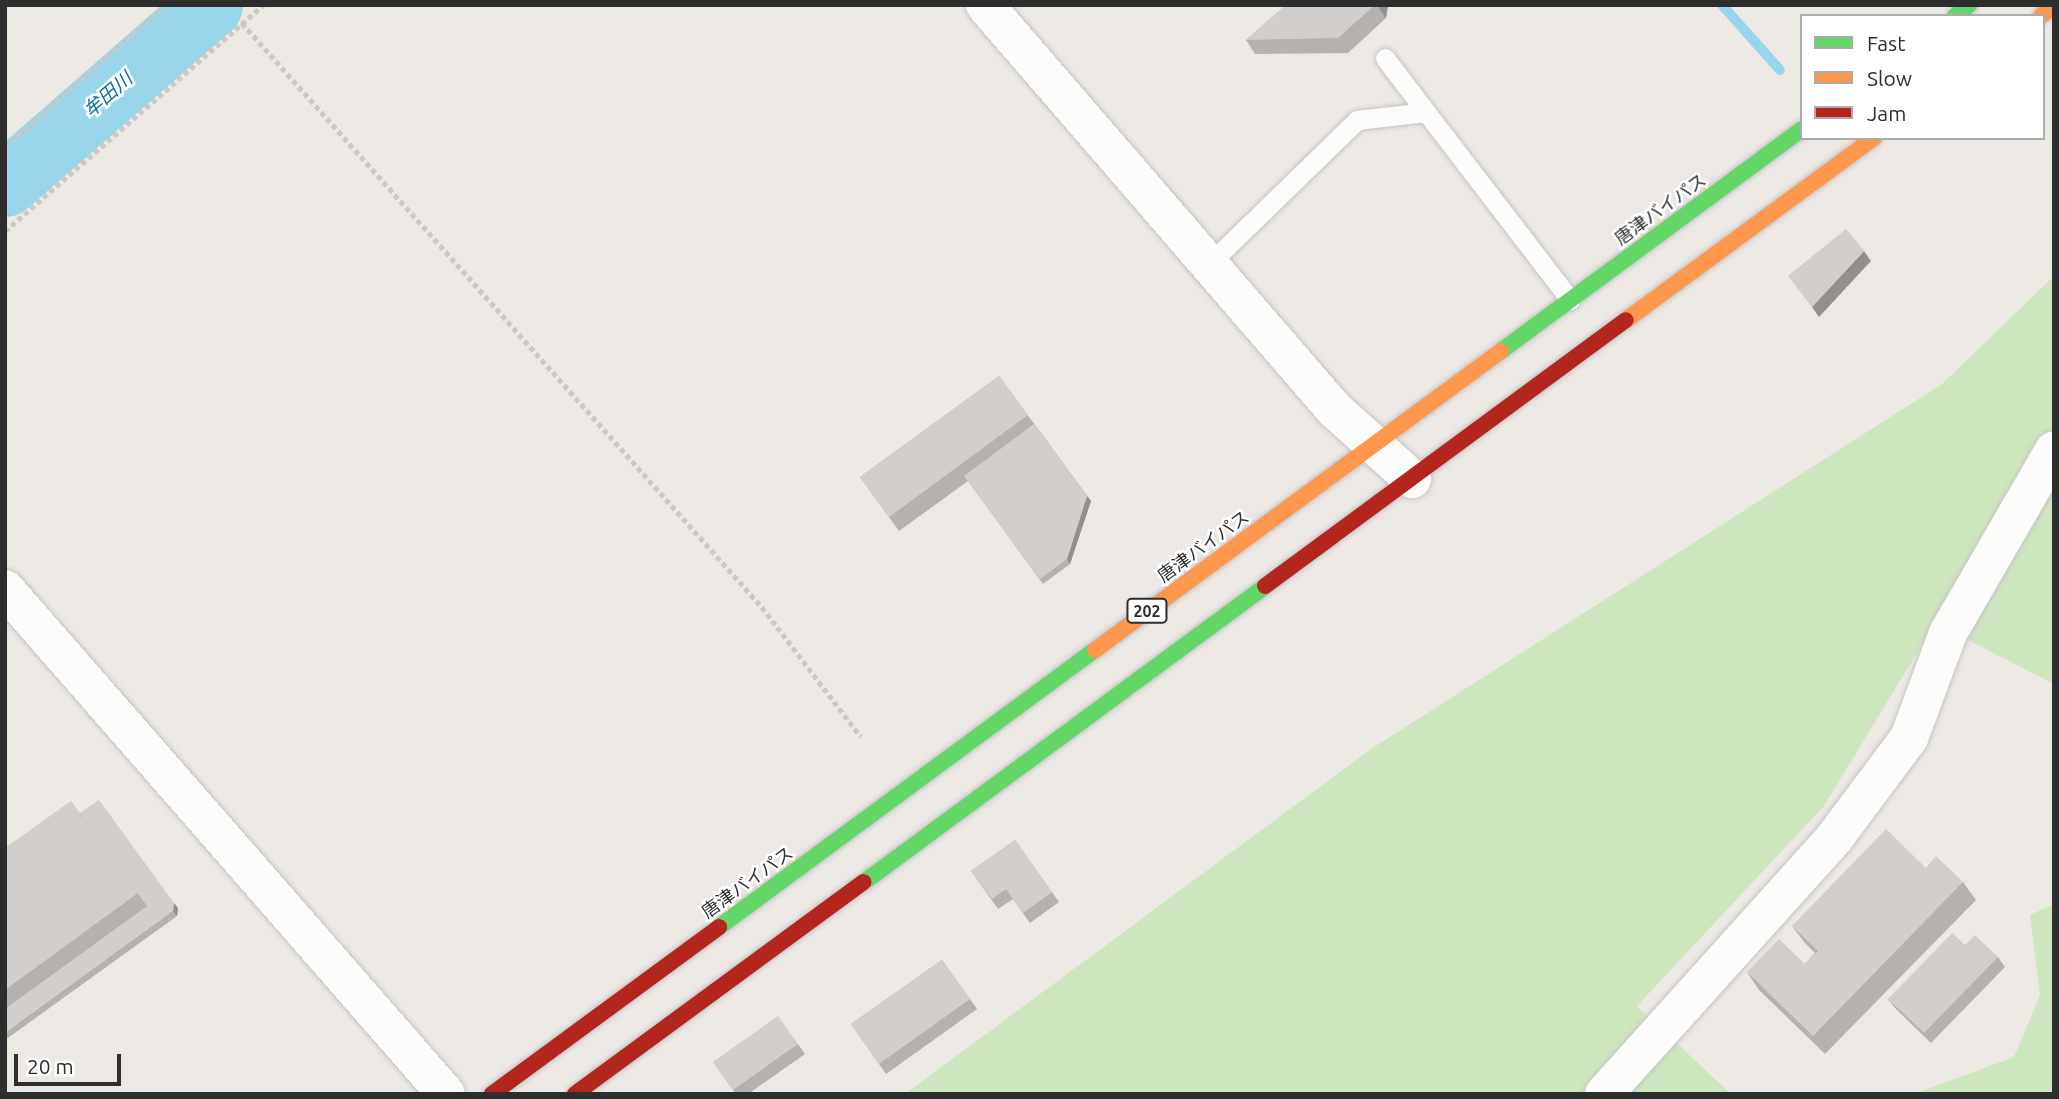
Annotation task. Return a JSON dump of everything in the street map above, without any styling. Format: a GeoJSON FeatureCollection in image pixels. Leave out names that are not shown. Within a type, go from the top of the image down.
{"type":"FeatureCollection","features":[{"type":"Feature","properties":{"kind":"highway","name":"唐津バイパス"},"geometry":{"type":"LineString","coordinates":[[492,1094],[1800,130]]}},
{"type":"Feature","properties":{"kind":"highway"},"geometry":{"type":"LineString","coordinates":[[575,1094],[1871,140]]}},
{"type":"Feature","properties":{"kind":"street"},"geometry":{"type":"LineString","coordinates":[[985,5],[1371,446],[1412,478]]}},
{"type":"Feature","properties":{"kind":"street"},"geometry":{"type":"LineString","coordinates":[[1604,1094],[1835,837],[1909,738],[1948,633],[2054,450]]}},
{"type":"Feature","properties":{"kind":"street"},"geometry":{"type":"LineString","coordinates":[[5,589],[446,1094]]}},
{"type":"Feature","properties":{"kind":"lane"},"geometry":{"type":"LineString","coordinates":[[1385,58],[1570,300]]}},
{"type":"Feature","properties":{"kind":"lane"},"geometry":{"type":"LineString","coordinates":[[1209,264],[1357,120],[1426,112]]}},
{"type":"Feature","properties":{"kind":"path"},"geometry":{"type":"LineString","coordinates":[[5,147],[165,5]]}},
{"type":"Feature","properties":{"kind":"path"},"geometry":{"type":"LineString","coordinates":[[5,231],[263,5]]}},
{"type":"Feature","properties":{"kind":"path"},"geometry":{"type":"LineString","coordinates":[[242,23],[762,607],[861,737]]}},
{"type":"Feature","properties":{"kind":"green space"},"geometry":{"type":"Polygon","coordinates":[[[2054,276],[2054,684],[1935,623],[1824,806],[1637,1006],[1731,1094],[905,1094],[1371,749],[1942,384],[2054,276]]]}},
{"type":"Feature","properties":{"kind":"green space"},"geometry":{"type":"Polygon","coordinates":[[[2054,904],[2054,1094],[1914,1094],[2014,1057],[2040,995],[2030,915],[2054,904]]]}},
{"type":"Feature","properties":{"kind":"building"},"geometry":{"type":"Polygon","coordinates":[[[1286,5],[1375,5],[1338,38],[1246,40],[1286,5]]]}},
{"type":"Feature","properties":{"kind":"building"},"geometry":{"type":"Polygon","coordinates":[[[1846,229],[1864,251],[1812,307],[1788,276],[1846,229]]]}},
{"type":"Feature","properties":{"kind":"building"},"geometry":{"type":"Polygon","coordinates":[[[999,376],[1028,415],[889,517],[860,477],[999,376]]]}},
{"type":"Feature","properties":{"kind":"building"},"geometry":{"type":"Polygon","coordinates":[[[1034,424],[1087,496],[1067,559],[1040,579],[964,476],[1034,424]]]}},
{"type":"Feature","properties":{"kind":"building"},"geometry":{"type":"Polygon","coordinates":[[[99,800],[174,903],[173,911],[5,1033],[5,1009],[147,906],[80,813],[99,800]]]}},
{"type":"Feature","properties":{"kind":"building"},"geometry":{"type":"Polygon","coordinates":[[[71,801],[138,893],[5,990],[5,848],[71,801]]]}},
{"type":"Feature","properties":{"kind":"building"},"geometry":{"type":"Polygon","coordinates":[[[1886,829],[1926,868],[1936,856],[1963,882],[1813,1036],[1747,972],[1779,939],[1805,964],[1818,951],[1792,926],[1886,829]]]}},
{"type":"Feature","properties":{"kind":"building"},"geometry":{"type":"Polygon","coordinates":[[[1015,840],[1052,892],[1023,913],[1006,889],[992,899],[971,871],[1015,840]]]}},
{"type":"Feature","properties":{"kind":"building"},"geometry":{"type":"Polygon","coordinates":[[[1952,933],[1965,945],[1975,935],[1998,957],[1924,1033],[1888,999],[1952,933]]]}},
{"type":"Feature","properties":{"kind":"building"},"geometry":{"type":"Polygon","coordinates":[[[942,960],[970,999],[879,1064],[851,1024],[942,960]]]}},
{"type":"Feature","properties":{"kind":"building"},"geometry":{"type":"Polygon","coordinates":[[[778,1016],[798,1044],[733,1090],[713,1062],[778,1016]]]}},
{"type":"Feature","properties":{"kind":"waterway","name":"牟田川"},"geometry":{"type":"LineString","coordinates":[[5,184],[210,5]]}},
{"type":"Feature","properties":{"kind":"waterway"},"geometry":{"type":"LineString","coordinates":[[1722,5],[1780,70]]}},
{"type":"Feature","properties":{"kind":"traffic: fast"},"geometry":{"type":"LineString","coordinates":[[1958,14],[1969,5]]}},
{"type":"Feature","properties":{"kind":"traffic: fast"},"geometry":{"type":"LineString","coordinates":[[1501,351],[1800,130]]}},
{"type":"Feature","properties":{"kind":"traffic: fast"},"geometry":{"type":"LineString","coordinates":[[864,882],[1265,586]]}},
{"type":"Feature","properties":{"kind":"traffic: fast"},"geometry":{"type":"LineString","coordinates":[[719,927],[1095,650]]}},
{"type":"Feature","properties":{"kind":"traffic: slow"},"geometry":{"type":"LineString","coordinates":[[2044,14],[2054,6]]}},
{"type":"Feature","properties":{"kind":"traffic: slow"},"geometry":{"type":"LineString","coordinates":[[1626,320],[1871,140]]}},
{"type":"Feature","properties":{"kind":"traffic: slow"},"geometry":{"type":"LineString","coordinates":[[1095,650],[1501,351]]}},
{"type":"Feature","properties":{"kind":"traffic: jam"},"geometry":{"type":"LineString","coordinates":[[1265,586],[1626,320]]}},
{"type":"Feature","properties":{"kind":"traffic: jam"},"geometry":{"type":"LineString","coordinates":[[575,1094],[864,882]]}},
{"type":"Feature","properties":{"kind":"traffic: jam"},"geometry":{"type":"LineString","coordinates":[[492,1094],[719,927]]}}]}
